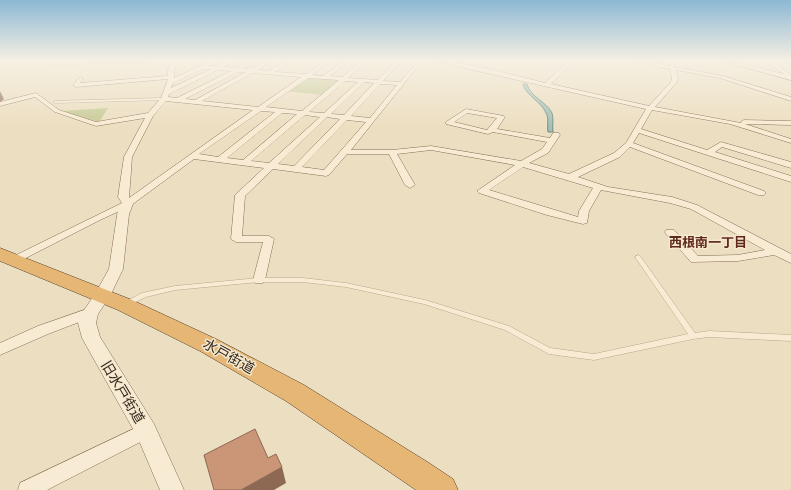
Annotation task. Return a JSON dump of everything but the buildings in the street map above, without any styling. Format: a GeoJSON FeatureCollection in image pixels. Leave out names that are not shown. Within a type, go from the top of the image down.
{"type":"FeatureCollection","features":[{"type":"Feature","properties":{"kind":"highway","name":"水戸街道"},"geometry":{"type":"LineString","coordinates":[[7,257],[106,305],[208,344],[295,392],[442,490]]}},
{"type":"Feature","properties":{"kind":"street"},"geometry":{"type":"LineString","coordinates":[[77,84],[76,85],[94,84]]}},
{"type":"Feature","properties":{"kind":"street"},"geometry":{"type":"LineString","coordinates":[[128,204],[123,197],[128,157],[150,115],[165,96],[169,84]]}},
{"type":"Feature","properties":{"kind":"street"},"geometry":{"type":"LineString","coordinates":[[165,96],[188,84]]}},
{"type":"Feature","properties":{"kind":"street"},"geometry":{"type":"LineString","coordinates":[[178,100],[210,84]]}},
{"type":"Feature","properties":{"kind":"street"},"geometry":{"type":"LineString","coordinates":[[196,102],[229,84]]}},
{"type":"Feature","properties":{"kind":"street"},"geometry":{"type":"LineString","coordinates":[[7,257],[128,204],[192,156],[295,84]]}},
{"type":"Feature","properties":{"kind":"street"},"geometry":{"type":"LineString","coordinates":[[244,163],[337,84]]}},
{"type":"Feature","properties":{"kind":"street"},"geometry":{"type":"LineString","coordinates":[[259,280],[269,238],[236,239],[240,195],[359,84]]}},
{"type":"Feature","properties":{"kind":"street"},"geometry":{"type":"LineString","coordinates":[[296,169],[377,84]]}},
{"type":"Feature","properties":{"kind":"street"},"geometry":{"type":"LineString","coordinates":[[192,156],[326,173],[402,84]]}},
{"type":"Feature","properties":{"kind":"street"},"geometry":{"type":"LineString","coordinates":[[541,84],[650,108],[731,122],[791,141]]}},
{"type":"Feature","properties":{"kind":"street"},"geometry":{"type":"LineString","coordinates":[[570,177],[617,155],[629,144],[650,108],[672,84]]}},
{"type":"Feature","properties":{"kind":"street"},"geometry":{"type":"LineString","coordinates":[[745,84],[791,99]]}},
{"type":"Feature","properties":{"kind":"street"},"geometry":{"type":"LineString","coordinates":[[0,104],[36,95],[57,111],[96,124],[150,115]]}},
{"type":"Feature","properties":{"kind":"street"},"geometry":{"type":"LineString","coordinates":[[165,96],[178,100],[372,120]]}},
{"type":"Feature","properties":{"kind":"street"},"geometry":{"type":"LineString","coordinates":[[218,160],[282,110]]}},
{"type":"Feature","properties":{"kind":"street"},"geometry":{"type":"LineString","coordinates":[[492,130],[502,117],[466,111],[448,123],[488,132],[492,130],[554,138],[545,151],[522,164],[482,191],[551,213],[583,221],[584,211],[598,187]]}},
{"type":"Feature","properties":{"kind":"street"},"geometry":{"type":"LineString","coordinates":[[731,122],[791,123]]}},
{"type":"Feature","properties":{"kind":"street"},"geometry":{"type":"LineString","coordinates":[[637,130],[791,179]]}},
{"type":"Feature","properties":{"kind":"street"},"geometry":{"type":"LineString","coordinates":[[629,144],[762,193]]}},
{"type":"Feature","properties":{"kind":"street"},"geometry":{"type":"LineString","coordinates":[[708,152],[722,144],[791,165]]}},
{"type":"Feature","properties":{"kind":"street"},"geometry":{"type":"LineString","coordinates":[[345,152],[392,152],[431,148],[522,164],[570,177],[606,190],[672,200],[694,207],[791,259]]}},
{"type":"Feature","properties":{"kind":"street"},"geometry":{"type":"LineString","coordinates":[[392,152],[410,185]]}},
{"type":"Feature","properties":{"kind":"street"},"geometry":{"type":"LineString","coordinates":[[0,349],[106,305],[116,269],[122,214],[128,204]]}},
{"type":"Feature","properties":{"kind":"street"},"geometry":{"type":"LineString","coordinates":[[670,232],[695,260],[738,258],[775,251]]}},
{"type":"Feature","properties":{"kind":"street","name":"旧水戸街道"},"geometry":{"type":"LineString","coordinates":[[106,305],[87,323],[91,338],[146,431],[172,490]]}},
{"type":"Feature","properties":{"kind":"street"},"geometry":{"type":"LineString","coordinates":[[27,490],[146,431]]}},
{"type":"Feature","properties":{"kind":"lane"},"geometry":{"type":"LineString","coordinates":[[55,102],[165,96]]}},
{"type":"Feature","properties":{"kind":"lane"},"geometry":{"type":"LineString","coordinates":[[638,257],[693,336]]}},
{"type":"Feature","properties":{"kind":"lane"},"geometry":{"type":"LineString","coordinates":[[106,305],[175,288],[259,280],[303,280],[346,284],[425,302],[507,328],[549,351],[594,357],[709,334],[791,338]]}},
{"type":"Feature","properties":{"kind":"green space"},"geometry":{"type":"Polygon","coordinates":[[[295,84],[336,84],[323,95],[285,91],[295,84]]]}},
{"type":"Feature","properties":{"kind":"green space"},"geometry":{"type":"Polygon","coordinates":[[[108,108],[99,122],[60,111],[108,108]]]}},
{"type":"Feature","properties":{"kind":"water"},"geometry":{"type":"Polygon","coordinates":[[[523,84],[527,84],[531,92],[546,105],[552,113],[553,132],[548,132],[547,115],[544,109],[527,92],[523,84]]]}},
{"type":"Feature","properties":{"kind":"district","name":"西根南一丁目"},"geometry":{"type":"Point","coordinates":[708,242]}}]}
